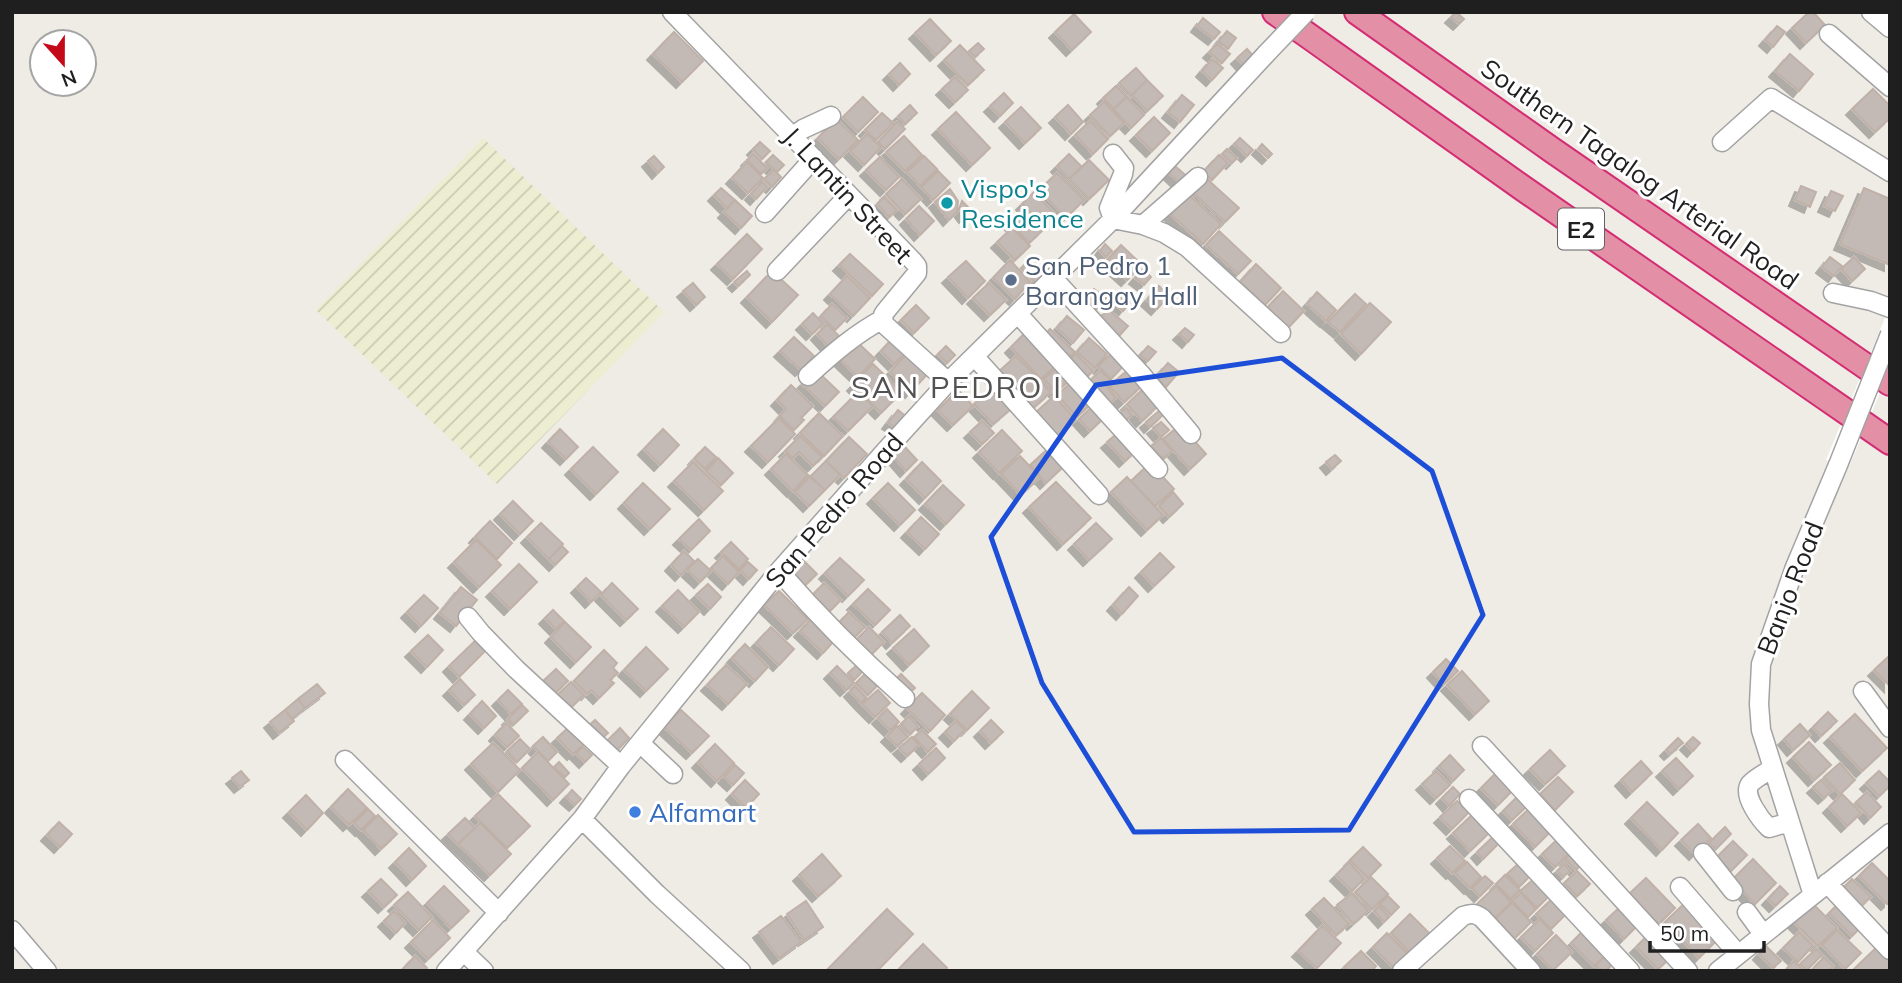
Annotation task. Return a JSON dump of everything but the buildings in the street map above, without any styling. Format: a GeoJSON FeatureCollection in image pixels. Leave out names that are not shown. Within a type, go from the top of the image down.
{"type":"FeatureCollection","features":[{"type":"Feature","properties":{"kind":"highway","name":"E2"},"geometry":{"type":"LineString","coordinates":[[1275,12],[1524,189],[1890,442]]}},
{"type":"Feature","properties":{"kind":"highway","name":"Southern Tagalog Arterial Road"},"geometry":{"type":"LineString","coordinates":[[1357,12],[1890,383]]}},
{"type":"Feature","properties":{"kind":"street","name":"J. Lantin Street"},"geometry":{"type":"LineString","coordinates":[[672,12],[917,266],[917,273],[885,312],[883,319]]}},
{"type":"Feature","properties":{"kind":"street","name":"San Pedro Road"},"geometry":{"type":"LineString","coordinates":[[446,971],[582,820],[621,766],[779,571],[948,382],[1113,219],[1306,12]]}},
{"type":"Feature","properties":{"kind":"street"},"geometry":{"type":"LineString","coordinates":[[1871,12],[1890,28]]}},
{"type":"Feature","properties":{"kind":"street"},"geometry":{"type":"LineString","coordinates":[[1829,34],[1890,87]]}},
{"type":"Feature","properties":{"kind":"street"},"geometry":{"type":"LineString","coordinates":[[1723,142],[1771,98],[1890,172]]}},
{"type":"Feature","properties":{"kind":"street"},"geometry":{"type":"LineString","coordinates":[[793,136],[831,117]]}},
{"type":"Feature","properties":{"kind":"street"},"geometry":{"type":"LineString","coordinates":[[1114,154],[1124,168],[1110,208],[1113,219],[1143,225],[1164,233],[1187,247],[1281,333]]}},
{"type":"Feature","properties":{"kind":"street"},"geometry":{"type":"LineString","coordinates":[[765,213],[814,158]]}},
{"type":"Feature","properties":{"kind":"street"},"geometry":{"type":"LineString","coordinates":[[1143,225],[1198,177]]}},
{"type":"Feature","properties":{"kind":"street"},"geometry":{"type":"LineString","coordinates":[[777,271],[849,195]]}},
{"type":"Feature","properties":{"kind":"street"},"geometry":{"type":"LineString","coordinates":[[1053,278],[1141,374],[1191,434]]}},
{"type":"Feature","properties":{"kind":"street"},"geometry":{"type":"LineString","coordinates":[[1833,293],[1890,308]]}},
{"type":"Feature","properties":{"kind":"street"},"geometry":{"type":"LineString","coordinates":[[1018,314],[1158,469]]}},
{"type":"Feature","properties":{"kind":"street"},"geometry":{"type":"LineString","coordinates":[[808,376],[860,332],[883,319],[886,327],[948,382]]}},
{"type":"Feature","properties":{"kind":"street","name":"Banjo Road"},"geometry":{"type":"LineString","coordinates":[[1813,895],[1761,730],[1761,664],[1795,567],[1890,334]]}},
{"type":"Feature","properties":{"kind":"street"},"geometry":{"type":"LineString","coordinates":[[975,357],[1099,495]]}},
{"type":"Feature","properties":{"kind":"street"},"geometry":{"type":"LineString","coordinates":[[779,571],[857,655],[905,698]]}},
{"type":"Feature","properties":{"kind":"street"},"geometry":{"type":"LineString","coordinates":[[468,617],[508,662],[621,766]]}},
{"type":"Feature","properties":{"kind":"street"},"geometry":{"type":"LineString","coordinates":[[1863,691],[1890,728]]}},
{"type":"Feature","properties":{"kind":"street"},"geometry":{"type":"LineString","coordinates":[[640,743],[673,774]]}},
{"type":"Feature","properties":{"kind":"street"},"geometry":{"type":"LineString","coordinates":[[1482,746],[1688,971]]}},
{"type":"Feature","properties":{"kind":"street"},"geometry":{"type":"LineString","coordinates":[[345,760],[499,913]]}},
{"type":"Feature","properties":{"kind":"street"},"geometry":{"type":"LineString","coordinates":[[1773,768],[1750,784],[1748,792],[1757,815],[1769,828],[1790,822]]}},
{"type":"Feature","properties":{"kind":"street"},"geometry":{"type":"LineString","coordinates":[[1469,799],[1630,971]]}},
{"type":"Feature","properties":{"kind":"street"},"geometry":{"type":"LineString","coordinates":[[582,820],[740,971]]}},
{"type":"Feature","properties":{"kind":"street"},"geometry":{"type":"LineString","coordinates":[[1718,971],[1890,833]]}},
{"type":"Feature","properties":{"kind":"street"},"geometry":{"type":"LineString","coordinates":[[1703,853],[1733,891]]}},
{"type":"Feature","properties":{"kind":"street"},"geometry":{"type":"LineString","coordinates":[[1827,883],[1890,950]]}},
{"type":"Feature","properties":{"kind":"street"},"geometry":{"type":"LineString","coordinates":[[1680,887],[1738,954]]}},
{"type":"Feature","properties":{"kind":"street"},"geometry":{"type":"LineString","coordinates":[[1747,912],[1763,934]]}},
{"type":"Feature","properties":{"kind":"street"},"geometry":{"type":"LineString","coordinates":[[1402,971],[1463,916],[1470,914],[1482,918],[1531,971]]}},
{"type":"Feature","properties":{"kind":"street"},"geometry":{"type":"LineString","coordinates":[[12,930],[47,971]]}},
{"type":"Feature","properties":{"kind":"street"},"geometry":{"type":"LineString","coordinates":[[464,952],[484,971]]}},
{"type":"Feature","properties":{"kind":"highlighted area"},"geometry":{"type":"Polygon","coordinates":[[[1282,358],[1432,471],[1483,615],[1349,830],[1134,832],[1042,683],[991,537],[1096,385],[1282,358]]]}},
{"type":"Feature","properties":{"kind":"green space"},"geometry":{"type":"Polygon","coordinates":[[[483,138],[664,312],[497,484],[316,310],[483,138]]]}},
{"type":"Feature","properties":{"kind":"pier"},"geometry":{"type":"Polygon","coordinates":[[[1885,318],[1890,320],[1890,369],[1848,469],[1826,460],[1885,318]]]}},
{"type":"Feature","properties":{"kind":"place","name":"Vispo's Residence"},"geometry":{"type":"Point","coordinates":[947,203]}},
{"type":"Feature","properties":{"kind":"place","name":"San Pedro 1 Barangay Hall"},"geometry":{"type":"Point","coordinates":[1011,280]}},
{"type":"Feature","properties":{"kind":"place","name":"Alfamart"},"geometry":{"type":"Point","coordinates":[635,812]}},
{"type":"Feature","properties":{"kind":"district","name":"SAN PEDRO I"},"geometry":{"type":"Point","coordinates":[957,387]}}]}
